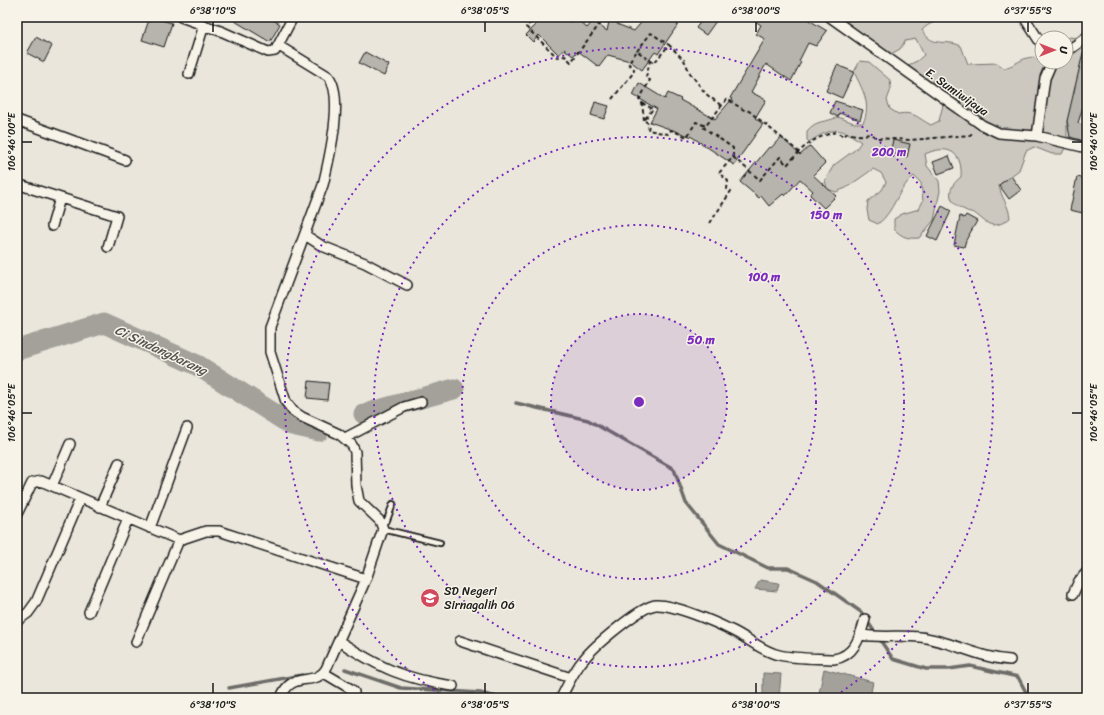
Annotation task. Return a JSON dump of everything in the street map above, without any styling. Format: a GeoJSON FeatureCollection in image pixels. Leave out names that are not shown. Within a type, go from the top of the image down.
{"type":"FeatureCollection","features":[{"type":"Feature","properties":{"kind":"street"},"geometry":{"type":"LineString","coordinates":[[181,17],[268,52],[275,51],[279,46],[293,17]]}},
{"type":"Feature","properties":{"kind":"street","name":"E. Sumiwijaya"},"geometry":{"type":"LineString","coordinates":[[830,17],[982,125],[999,133],[1037,136],[1087,148]]}},
{"type":"Feature","properties":{"kind":"street"},"geometry":{"type":"LineString","coordinates":[[1024,17],[1034,33]]}},
{"type":"Feature","properties":{"kind":"street"},"geometry":{"type":"LineString","coordinates":[[188,74],[204,25]]}},
{"type":"Feature","properties":{"kind":"street"},"geometry":{"type":"LineString","coordinates":[[1074,46],[1087,37]]}},
{"type":"Feature","properties":{"kind":"street"},"geometry":{"type":"LineString","coordinates":[[279,46],[322,71],[333,81],[336,89],[336,110],[327,166],[318,201],[270,327],[268,340],[270,352],[286,402],[293,411],[345,438],[352,445],[355,452],[356,485],[359,501],[376,516],[383,527],[366,579],[324,673],[289,684],[285,688],[281,698]]}},
{"type":"Feature","properties":{"kind":"street"},"geometry":{"type":"LineString","coordinates":[[1037,136],[1044,78],[1048,70]]}},
{"type":"Feature","properties":{"kind":"street"},"geometry":{"type":"LineString","coordinates":[[17,120],[125,160]]}},
{"type":"Feature","properties":{"kind":"street"},"geometry":{"type":"LineString","coordinates":[[17,184],[118,216],[108,247]]}},
{"type":"Feature","properties":{"kind":"street"},"geometry":{"type":"LineString","coordinates":[[52,226],[60,198]]}},
{"type":"Feature","properties":{"kind":"street"},"geometry":{"type":"LineString","coordinates":[[305,235],[322,246],[365,263],[407,285]]}},
{"type":"Feature","properties":{"kind":"street"},"geometry":{"type":"LineString","coordinates":[[345,438],[404,407],[421,402]]}},
{"type":"Feature","properties":{"kind":"street"},"geometry":{"type":"LineString","coordinates":[[150,528],[187,428]]}},
{"type":"Feature","properties":{"kind":"street"},"geometry":{"type":"LineString","coordinates":[[52,486],[70,444]]}},
{"type":"Feature","properties":{"kind":"street"},"geometry":{"type":"LineString","coordinates":[[100,507],[119,463]]}},
{"type":"Feature","properties":{"kind":"street"},"geometry":{"type":"LineString","coordinates":[[17,513],[32,483],[41,481],[80,499],[179,540],[206,531],[219,531],[366,579]]}},
{"type":"Feature","properties":{"kind":"street"},"geometry":{"type":"LineString","coordinates":[[17,621],[28,613],[36,602],[80,499]]}},
{"type":"Feature","properties":{"kind":"street"},"geometry":{"type":"LineString","coordinates":[[89,612],[128,519]]}},
{"type":"Feature","properties":{"kind":"street"},"geometry":{"type":"LineString","coordinates":[[136,642],[179,540]]}},
{"type":"Feature","properties":{"kind":"street"},"geometry":{"type":"LineString","coordinates":[[1072,594],[1079,581],[1087,572]]}},
{"type":"Feature","properties":{"kind":"street"},"geometry":{"type":"LineString","coordinates":[[561,698],[584,657],[620,626],[647,607],[656,605],[707,619],[746,637],[762,649],[779,655],[834,659],[841,658],[853,649],[865,636],[864,619]]}},
{"type":"Feature","properties":{"kind":"street"},"geometry":{"type":"LineString","coordinates":[[865,636],[920,637],[941,642],[992,659],[1010,660]]}},
{"type":"Feature","properties":{"kind":"street"},"geometry":{"type":"LineString","coordinates":[[339,641],[389,671],[413,679],[453,686]]}},
{"type":"Feature","properties":{"kind":"street"},"geometry":{"type":"LineString","coordinates":[[460,641],[571,678]]}},
{"type":"Feature","properties":{"kind":"street"},"geometry":{"type":"LineString","coordinates":[[324,673],[351,689],[354,692],[353,698]]}},
{"type":"Feature","properties":{"kind":"lane"},"geometry":{"type":"LineString","coordinates":[[393,504],[383,527],[440,543]]}},
{"type":"Feature","properties":{"kind":"path"},"geometry":{"type":"LineString","coordinates":[[532,17],[528,21],[530,23],[526,27],[557,57],[565,56],[571,62],[605,17]]}},
{"type":"Feature","properties":{"kind":"path"},"geometry":{"type":"LineString","coordinates":[[612,99],[634,72],[634,69],[628,62],[652,33],[669,45],[684,60],[690,74],[706,94],[722,106]]}},
{"type":"Feature","properties":{"kind":"path"},"geometry":{"type":"LineString","coordinates":[[637,51],[652,63],[655,62],[669,45]]}},
{"type":"Feature","properties":{"kind":"path"},"geometry":{"type":"LineString","coordinates":[[650,61],[646,77],[650,80],[639,100],[642,103],[644,120],[649,124],[648,130],[668,134],[671,130],[687,137],[696,122],[706,126]]}},
{"type":"Feature","properties":{"kind":"path"},"geometry":{"type":"LineString","coordinates":[[710,223],[731,191],[727,189],[728,180],[719,173],[733,157],[733,148],[704,128],[727,99],[744,110],[749,111],[799,152]]}},
{"type":"Feature","properties":{"kind":"path"},"geometry":{"type":"LineString","coordinates":[[642,103],[653,110],[644,120]]}},
{"type":"Feature","properties":{"kind":"path"},"geometry":{"type":"LineString","coordinates":[[733,157],[760,180],[780,157],[787,165],[809,142],[836,132],[843,136],[848,133],[860,136],[865,133],[872,134],[876,138],[934,139],[970,135],[982,125]]}},
{"type":"Feature","properties":{"kind":"shaded area"},"geometry":{"type":"Polygon","coordinates":[[[828,17],[947,17],[925,27],[922,30],[926,36],[935,41],[961,46],[968,64],[997,63],[1004,68],[1031,57],[1034,58],[1034,70],[1074,70],[1074,38],[1087,40],[1087,75],[1067,121],[1067,137],[1070,137],[1062,154],[1052,154],[1034,147],[1026,151],[1019,170],[999,185],[1010,218],[1000,224],[993,225],[985,222],[974,213],[959,207],[955,203],[952,199],[951,190],[956,181],[961,177],[961,168],[956,156],[947,150],[933,151],[925,154],[927,166],[939,181],[940,191],[934,220],[919,238],[905,237],[894,229],[894,219],[902,214],[919,209],[923,201],[921,183],[914,176],[908,181],[884,219],[878,224],[869,220],[867,210],[868,201],[882,190],[886,182],[881,173],[873,169],[846,188],[836,192],[827,189],[825,180],[834,165],[856,149],[861,142],[849,134],[837,130],[827,132],[809,142],[807,140],[807,131],[818,123],[838,117],[854,123],[863,123],[867,109],[865,97],[854,72],[860,61],[869,62],[890,80],[891,89],[887,100],[890,109],[898,114],[912,114],[931,125],[939,121],[943,105],[943,96],[938,87],[934,82],[918,82],[911,80],[904,73],[902,68],[917,61],[924,55],[916,39],[905,41],[900,49],[891,54],[881,51],[828,17]]]}},
{"type":"Feature","properties":{"kind":"shaded area"},"geometry":{"type":"Polygon","coordinates":[[[760,580],[779,583],[777,591],[755,589],[760,580]]]}},
{"type":"Feature","properties":{"kind":"shaded area"},"geometry":{"type":"Polygon","coordinates":[[[824,669],[873,682],[870,698],[818,698],[824,669]]]}},
{"type":"Feature","properties":{"kind":"shaded area"},"geometry":{"type":"Polygon","coordinates":[[[763,673],[781,674],[779,698],[763,698],[763,673]]]}},
{"type":"Feature","properties":{"kind":"building"},"geometry":{"type":"Polygon","coordinates":[[[150,17],[172,23],[164,47],[142,40],[150,17]]]}},
{"type":"Feature","properties":{"kind":"building"},"geometry":{"type":"Polygon","coordinates":[[[228,17],[268,17],[280,24],[270,42],[228,17]]]}},
{"type":"Feature","properties":{"kind":"building"},"geometry":{"type":"Polygon","coordinates":[[[528,17],[564,17],[570,22],[574,17],[587,28],[593,21],[607,31],[610,17],[619,17],[617,24],[634,31],[646,17],[683,17],[658,54],[655,52],[642,70],[630,61],[608,55],[599,67],[578,51],[573,56],[564,49],[559,55],[539,35],[533,42],[526,35],[536,25],[528,17]]]}},
{"type":"Feature","properties":{"kind":"building"},"geometry":{"type":"Polygon","coordinates":[[[704,17],[719,17],[706,35],[696,28],[704,17]]]}},
{"type":"Feature","properties":{"kind":"building"},"geometry":{"type":"Polygon","coordinates":[[[749,17],[804,17],[827,31],[816,46],[808,43],[799,61],[801,62],[791,81],[766,64],[751,92],[766,100],[755,118],[763,124],[734,165],[692,137],[650,122],[657,109],[633,95],[639,83],[665,99],[668,93],[681,99],[680,100],[715,119],[732,99],[730,98],[765,39],[756,34],[761,25],[749,17]]]}},
{"type":"Feature","properties":{"kind":"building"},"geometry":{"type":"Polygon","coordinates":[[[36,37],[52,46],[44,62],[27,53],[36,37]]]}},
{"type":"Feature","properties":{"kind":"building"},"geometry":{"type":"Polygon","coordinates":[[[365,52],[389,65],[384,76],[359,63],[365,52]]]}},
{"type":"Feature","properties":{"kind":"building"},"geometry":{"type":"Polygon","coordinates":[[[1083,53],[1087,53],[1087,100],[1085,100],[1078,123],[1087,127],[1087,142],[1070,137],[1067,121],[1083,53]]]}},
{"type":"Feature","properties":{"kind":"building"},"geometry":{"type":"Polygon","coordinates":[[[837,65],[854,72],[842,98],[826,91],[837,65]]]}},
{"type":"Feature","properties":{"kind":"building"},"geometry":{"type":"Polygon","coordinates":[[[835,101],[863,110],[860,120],[839,113],[838,117],[830,113],[835,101]]]}},
{"type":"Feature","properties":{"kind":"building"},"geometry":{"type":"Polygon","coordinates":[[[595,102],[609,106],[604,119],[591,115],[595,102]]]}},
{"type":"Feature","properties":{"kind":"building"},"geometry":{"type":"Polygon","coordinates":[[[781,137],[800,155],[810,146],[825,163],[813,175],[836,196],[824,208],[810,195],[813,191],[800,179],[785,196],[783,194],[769,206],[761,196],[759,198],[740,182],[769,147],[771,148],[781,137]]]}},
{"type":"Feature","properties":{"kind":"building"},"geometry":{"type":"Polygon","coordinates":[[[893,140],[910,144],[907,157],[890,153],[893,140]]]}},
{"type":"Feature","properties":{"kind":"building"},"geometry":{"type":"Polygon","coordinates":[[[949,156],[954,168],[938,174],[933,162],[949,156]]]}},
{"type":"Feature","properties":{"kind":"building"},"geometry":{"type":"Polygon","coordinates":[[[1011,176],[1021,190],[1009,199],[999,185],[1011,176]]]}},
{"type":"Feature","properties":{"kind":"building"},"geometry":{"type":"Polygon","coordinates":[[[1077,177],[1087,179],[1087,214],[1070,210],[1077,177]]]}},
{"type":"Feature","properties":{"kind":"building"},"geometry":{"type":"Polygon","coordinates":[[[942,206],[951,211],[937,241],[927,236],[942,206]]]}},
{"type":"Feature","properties":{"kind":"building"},"geometry":{"type":"Polygon","coordinates":[[[966,215],[977,221],[966,240],[964,247],[954,245],[960,216],[964,218],[966,215]]]}},
{"type":"Feature","properties":{"kind":"building"},"geometry":{"type":"Polygon","coordinates":[[[309,381],[329,383],[327,400],[307,398],[309,381]]]}},
{"type":"Feature","properties":{"kind":"waterway","name":"Ci Sindangbarang"},"geometry":{"type":"LineString","coordinates":[[17,350],[104,323],[197,365],[292,425],[319,431]]}},
{"type":"Feature","properties":{"kind":"waterway","name":"Ci Sindangbarang"},"geometry":{"type":"LineString","coordinates":[[364,414],[454,389]]}},
{"type":"Feature","properties":{"kind":"waterway","name":"Ci Sindangbarang"},"geometry":{"type":"LineString","coordinates":[[516,403],[588,420],[674,469],[686,503],[719,544],[768,568],[788,568],[817,581],[861,612],[893,659],[926,669],[949,669],[970,666],[1018,677],[1029,698]]}},
{"type":"Feature","properties":{"kind":"waterway"},"geometry":{"type":"LineString","coordinates":[[345,669],[401,688],[480,693],[501,698]]}},
{"type":"Feature","properties":{"kind":"waterway"},"geometry":{"type":"LineString","coordinates":[[229,688],[302,675]]}},
{"type":"Feature","properties":{"kind":"place","name":"SD Negeri Sirnagalih 06"},"geometry":{"type":"Point","coordinates":[430,598]}}]}
